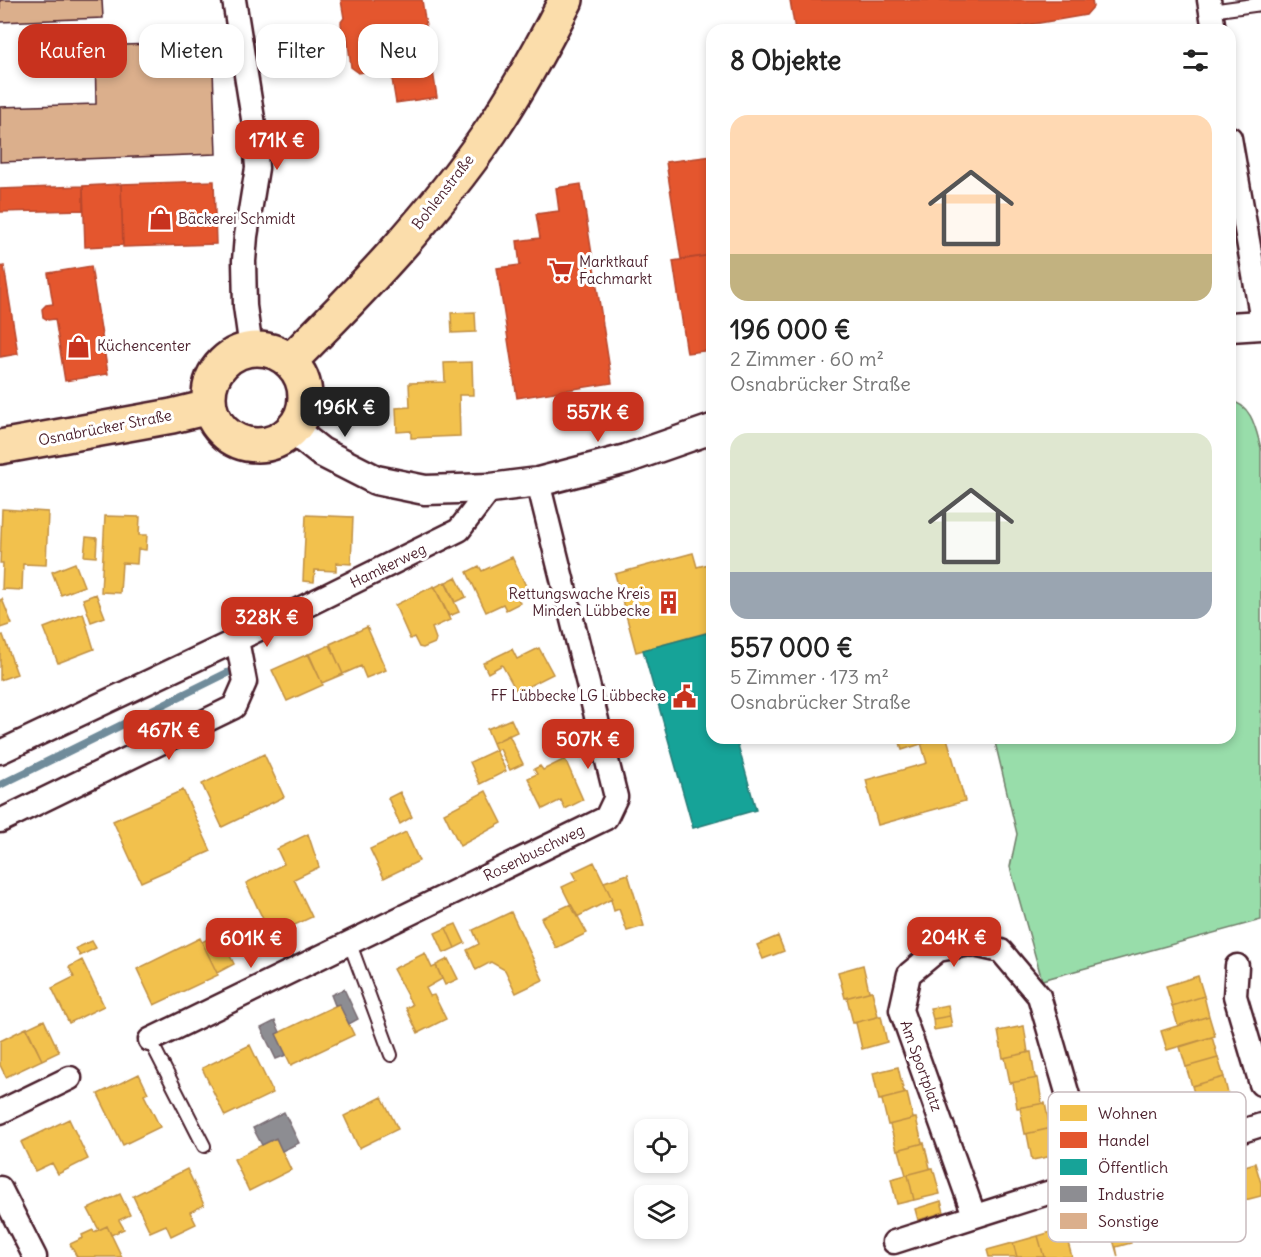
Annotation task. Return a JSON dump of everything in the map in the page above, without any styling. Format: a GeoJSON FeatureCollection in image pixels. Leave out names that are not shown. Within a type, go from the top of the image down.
{"type":"FeatureCollection","features":[{"type":"Feature","properties":{"kind":"main road","name":"Bohlenstraße"},"geometry":{"type":"LineString","coordinates":[[290,361],[399,248],[462,171],[492,129],[537,56],[566,0]]}},
{"type":"Feature","properties":{"kind":"main road"},"geometry":{"type":"LineString","coordinates":[[251,349],[265,349],[278,353],[290,361],[305,387],[306,402],[293,430],[267,445],[252,446],[237,442],[224,434],[214,422],[209,407],[208,394],[217,369],[238,352],[251,349]]}},
{"type":"Feature","properties":{"kind":"main road","name":"Osnabrücker Straße"},"geometry":{"type":"LineString","coordinates":[[0,447],[172,416],[209,407]]}},
{"type":"Feature","properties":{"kind":"street"},"geometry":{"type":"LineString","coordinates":[[234,0],[254,125],[257,168],[244,261],[245,306],[251,349]]}},
{"type":"Feature","properties":{"kind":"street"},"geometry":{"type":"LineString","coordinates":[[1236,172],[1261,315]]}},
{"type":"Feature","properties":{"kind":"street"},"geometry":{"type":"LineString","coordinates":[[1236,327],[1261,325]]}},
{"type":"Feature","properties":{"kind":"street"},"geometry":{"type":"LineString","coordinates":[[293,430],[321,452],[376,480],[425,490],[491,488],[538,482],[626,459],[706,431]]}},
{"type":"Feature","properties":{"kind":"street","name":"Rosenbuschweg"},"geometry":{"type":"LineString","coordinates":[[150,1040],[606,818],[616,797],[538,482]]}},
{"type":"Feature","properties":{"kind":"street","name":"Hamkerweg"},"geometry":{"type":"LineString","coordinates":[[0,752],[237,640],[459,530],[491,488]]}},
{"type":"Feature","properties":{"kind":"street"},"geometry":{"type":"LineString","coordinates":[[0,821],[234,706],[245,682],[237,640]]}},
{"type":"Feature","properties":{"kind":"street","name":"Am Sportplatz"},"geometry":{"type":"LineString","coordinates":[[974,1215],[901,1010],[909,974],[938,950],[970,945],[1001,951],[1039,996],[1067,1092]]}},
{"type":"Feature","properties":{"kind":"street"},"geometry":{"type":"LineString","coordinates":[[1237,966],[1235,996],[1261,1084]]}},
{"type":"Feature","properties":{"kind":"street"},"geometry":{"type":"LineString","coordinates":[[0,1112],[70,1078]]}},
{"type":"Feature","properties":{"kind":"street"},"geometry":{"type":"LineString","coordinates":[[1246,1130],[1261,1125]]}},
{"type":"Feature","properties":{"kind":"street"},"geometry":{"type":"LineString","coordinates":[[0,1188],[34,1257]]}},
{"type":"Feature","properties":{"kind":"street"},"geometry":{"type":"LineString","coordinates":[[894,1242],[1048,1192]]}},
{"type":"Feature","properties":{"kind":"lane"},"geometry":{"type":"LineString","coordinates":[[1211,14],[1261,3]]}},
{"type":"Feature","properties":{"kind":"lane"},"geometry":{"type":"LineString","coordinates":[[350,944],[391,1055]]}},
{"type":"Feature","properties":{"kind":"lane"},"geometry":{"type":"LineString","coordinates":[[150,1040],[204,1146]]}},
{"type":"Feature","properties":{"kind":"green space"},"geometry":{"type":"Polygon","coordinates":[[[1237,403],[1248,412],[1252,419],[1261,448],[1261,920],[1042,980],[1010,867],[1017,834],[995,744],[1236,744],[1237,403]]]}},
{"type":"Feature","properties":{"kind":"building: Wohnen"},"geometry":{"type":"Polygon","coordinates":[[[475,312],[476,332],[452,333],[451,313],[475,312]]]}},
{"type":"Feature","properties":{"kind":"building: Wohnen"},"geometry":{"type":"Polygon","coordinates":[[[472,362],[473,395],[459,395],[460,436],[411,438],[411,431],[397,432],[396,408],[410,407],[409,383],[445,382],[444,363],[472,362]]]}},
{"type":"Feature","properties":{"kind":"building: Wohnen"},"geometry":{"type":"Polygon","coordinates":[[[2,509],[48,512],[46,565],[23,564],[22,590],[2,589],[3,563],[0,563],[2,509]]]}},
{"type":"Feature","properties":{"kind":"building: Wohnen"},"geometry":{"type":"Polygon","coordinates":[[[306,515],[353,517],[351,564],[336,563],[336,571],[315,570],[314,582],[303,581],[306,515]]]}},
{"type":"Feature","properties":{"kind":"building: Wohnen"},"geometry":{"type":"Polygon","coordinates":[[[105,516],[140,517],[139,535],[147,535],[146,550],[138,549],[137,564],[122,563],[120,593],[101,592],[105,516]]]}},
{"type":"Feature","properties":{"kind":"building: Wohnen"},"geometry":{"type":"Polygon","coordinates":[[[86,537],[97,538],[96,557],[84,556],[86,537]]]}},
{"type":"Feature","properties":{"kind":"building: Wohnen","name":"Rettungswache Kreis Minden Lübbecke"},"geometry":{"type":"Polygon","coordinates":[[[693,553],[697,567],[706,565],[706,633],[636,652],[615,574],[693,553]]]}},
{"type":"Feature","properties":{"kind":"building: Wohnen"},"geometry":{"type":"Polygon","coordinates":[[[512,557],[529,592],[517,597],[520,603],[506,610],[503,604],[486,612],[467,572],[479,566],[482,571],[512,557]]]}},
{"type":"Feature","properties":{"kind":"building: Wohnen"},"geometry":{"type":"Polygon","coordinates":[[[75,563],[84,586],[61,595],[52,572],[75,563]]]}},
{"type":"Feature","properties":{"kind":"building: Wohnen"},"geometry":{"type":"Polygon","coordinates":[[[456,577],[466,597],[455,602],[446,582],[456,577]]]}},
{"type":"Feature","properties":{"kind":"building: Wohnen"},"geometry":{"type":"Polygon","coordinates":[[[445,582],[459,612],[449,616],[435,587],[445,582]]]}},
{"type":"Feature","properties":{"kind":"building: Wohnen"},"geometry":{"type":"Polygon","coordinates":[[[434,586],[450,620],[432,628],[435,643],[423,648],[419,647],[414,637],[410,639],[395,605],[434,586]]]}},
{"type":"Feature","properties":{"kind":"building: Wohnen"},"geometry":{"type":"Polygon","coordinates":[[[96,594],[105,617],[91,622],[83,599],[96,594]]]}},
{"type":"Feature","properties":{"kind":"building: Wohnen"},"geometry":{"type":"Polygon","coordinates":[[[2,599],[12,624],[0,628],[0,600],[2,599]]]}},
{"type":"Feature","properties":{"kind":"building: Wohnen"},"geometry":{"type":"Polygon","coordinates":[[[83,613],[94,649],[58,663],[44,628],[83,613]]]}},
{"type":"Feature","properties":{"kind":"building: Wohnen"},"geometry":{"type":"Polygon","coordinates":[[[367,627],[386,670],[366,678],[361,666],[343,674],[330,644],[367,627]]]}},
{"type":"Feature","properties":{"kind":"building: Wohnen"},"geometry":{"type":"Polygon","coordinates":[[[3,635],[17,674],[0,680],[0,636],[3,635]]]}},
{"type":"Feature","properties":{"kind":"building: Wohnen"},"geometry":{"type":"Polygon","coordinates":[[[330,645],[343,674],[322,683],[309,654],[330,645]]]}},
{"type":"Feature","properties":{"kind":"building: Wohnen"},"geometry":{"type":"Polygon","coordinates":[[[539,648],[553,674],[517,692],[502,665],[488,673],[483,663],[512,649],[517,659],[539,648]]]}},
{"type":"Feature","properties":{"kind":"building: Wohnen"},"geometry":{"type":"Polygon","coordinates":[[[308,654],[323,685],[287,701],[272,670],[308,654]]]}},
{"type":"Feature","properties":{"kind":"building: Wohnen"},"geometry":{"type":"Polygon","coordinates":[[[511,719],[517,732],[493,743],[487,729],[511,719]]]}},
{"type":"Feature","properties":{"kind":"building: Wohnen"},"geometry":{"type":"Polygon","coordinates":[[[509,735],[523,764],[510,770],[500,749],[496,750],[493,743],[509,735]]]}},
{"type":"Feature","properties":{"kind":"building: Wohnen"},"geometry":{"type":"Polygon","coordinates":[[[900,744],[921,744],[902,750],[900,744]]]}},
{"type":"Feature","properties":{"kind":"building: Wohnen"},"geometry":{"type":"Polygon","coordinates":[[[921,744],[949,744],[965,801],[878,825],[866,780],[927,763],[921,744]]]}},
{"type":"Feature","properties":{"kind":"building: Wohnen"},"geometry":{"type":"Polygon","coordinates":[[[496,750],[506,771],[480,784],[470,762],[496,750]]]}},
{"type":"Feature","properties":{"kind":"building: Wohnen"},"geometry":{"type":"Polygon","coordinates":[[[264,754],[284,797],[222,827],[202,784],[264,754]]]}},
{"type":"Feature","properties":{"kind":"building: Wohnen"},"geometry":{"type":"Polygon","coordinates":[[[565,759],[583,800],[565,809],[561,800],[543,809],[528,778],[537,774],[534,769],[540,766],[543,770],[565,759]]]}},
{"type":"Feature","properties":{"kind":"building: Wohnen"},"geometry":{"type":"Polygon","coordinates":[[[183,790],[211,851],[141,882],[113,821],[183,790]]]}},
{"type":"Feature","properties":{"kind":"building: Wohnen"},"geometry":{"type":"Polygon","coordinates":[[[486,791],[502,823],[460,846],[444,813],[486,791]]]}},
{"type":"Feature","properties":{"kind":"building: Wohnen"},"geometry":{"type":"Polygon","coordinates":[[[400,792],[412,817],[400,824],[388,798],[400,792]]]}},
{"type":"Feature","properties":{"kind":"building: Wohnen"},"geometry":{"type":"Polygon","coordinates":[[[406,832],[419,861],[384,878],[370,849],[406,832]]]}},
{"type":"Feature","properties":{"kind":"building: Wohnen"},"geometry":{"type":"Polygon","coordinates":[[[308,834],[319,867],[294,879],[312,917],[271,936],[246,883],[284,864],[277,849],[308,834]]]}},
{"type":"Feature","properties":{"kind":"building: Wohnen"},"geometry":{"type":"Polygon","coordinates":[[[594,862],[612,899],[577,917],[562,887],[577,880],[573,872],[594,862]]]}},
{"type":"Feature","properties":{"kind":"building: Wohnen"},"geometry":{"type":"Polygon","coordinates":[[[628,874],[644,926],[627,931],[619,909],[614,911],[612,899],[604,882],[628,874]]]}},
{"type":"Feature","properties":{"kind":"building: Wohnen"},"geometry":{"type":"Polygon","coordinates":[[[571,904],[587,933],[556,948],[541,918],[571,904]]]}},
{"type":"Feature","properties":{"kind":"building: Wohnen"},"geometry":{"type":"Polygon","coordinates":[[[511,912],[543,980],[516,993],[505,970],[491,962],[476,970],[467,950],[479,944],[473,930],[511,912]]]}},
{"type":"Feature","properties":{"kind":"building: Wohnen"},"geometry":{"type":"Polygon","coordinates":[[[456,924],[465,943],[455,948],[446,928],[456,924]]]}},
{"type":"Feature","properties":{"kind":"building: Wohnen"},"geometry":{"type":"Polygon","coordinates":[[[446,928],[455,948],[444,953],[435,933],[446,928]]]}},
{"type":"Feature","properties":{"kind":"building: Wohnen"},"geometry":{"type":"Polygon","coordinates":[[[219,933],[234,964],[217,973],[202,942],[219,933]]]}},
{"type":"Feature","properties":{"kind":"building: Wohnen"},"geometry":{"type":"Polygon","coordinates":[[[778,936],[784,951],[763,959],[757,945],[778,936]]]}},
{"type":"Feature","properties":{"kind":"building: Wohnen"},"geometry":{"type":"Polygon","coordinates":[[[200,938],[218,975],[154,1005],[137,969],[200,938]]]}},
{"type":"Feature","properties":{"kind":"building: Wohnen"},"geometry":{"type":"Polygon","coordinates":[[[92,941],[96,948],[80,956],[76,948],[92,941]]]}},
{"type":"Feature","properties":{"kind":"building: Wohnen"},"geometry":{"type":"Polygon","coordinates":[[[425,953],[432,968],[436,966],[442,979],[426,988],[430,996],[434,995],[446,1019],[418,1033],[406,1008],[412,1005],[393,969],[425,953]]]}},
{"type":"Feature","properties":{"kind":"building: Wohnen"},"geometry":{"type":"Polygon","coordinates":[[[448,959],[458,979],[445,985],[436,965],[448,959]]]}},
{"type":"Feature","properties":{"kind":"building: Wohnen"},"geometry":{"type":"Polygon","coordinates":[[[82,960],[104,1006],[69,1023],[52,988],[74,977],[69,967],[82,960]]]}},
{"type":"Feature","properties":{"kind":"building: Wohnen"},"geometry":{"type":"Polygon","coordinates":[[[863,965],[869,991],[872,991],[845,998],[838,972],[863,965]]]}},
{"type":"Feature","properties":{"kind":"building: Wohnen"},"geometry":{"type":"Polygon","coordinates":[[[1198,976],[1204,996],[1172,1006],[1166,986],[1198,976]]]}},
{"type":"Feature","properties":{"kind":"building: Wohnen"},"geometry":{"type":"Polygon","coordinates":[[[872,991],[878,1016],[881,1016],[853,1023],[847,998],[845,998],[872,991]]]}},
{"type":"Feature","properties":{"kind":"building: Wohnen"},"geometry":{"type":"Polygon","coordinates":[[[1204,996],[1209,1016],[1178,1026],[1172,1006],[1204,996]]]}},
{"type":"Feature","properties":{"kind":"building: Wohnen"},"geometry":{"type":"Polygon","coordinates":[[[339,1004],[354,1035],[291,1065],[276,1034],[339,1004]]]}},
{"type":"Feature","properties":{"kind":"building: Wohnen"},"geometry":{"type":"Polygon","coordinates":[[[948,1005],[950,1016],[933,1019],[930,1008],[948,1005]]]}},
{"type":"Feature","properties":{"kind":"building: Wohnen"},"geometry":{"type":"Polygon","coordinates":[[[881,1016],[887,1042],[862,1049],[856,1023],[853,1023],[881,1016]]]}},
{"type":"Feature","properties":{"kind":"building: Wohnen"},"geometry":{"type":"Polygon","coordinates":[[[950,1016],[952,1027],[934,1030],[933,1019],[950,1016]]]}},
{"type":"Feature","properties":{"kind":"building: Wohnen"},"geometry":{"type":"Polygon","coordinates":[[[1209,1016],[1215,1036],[1167,1050],[1161,1031],[1209,1016]]]}},
{"type":"Feature","properties":{"kind":"building: Wohnen"},"geometry":{"type":"Polygon","coordinates":[[[44,1020],[59,1052],[42,1060],[27,1028],[44,1020]]]}},
{"type":"Feature","properties":{"kind":"building: Wohnen"},"geometry":{"type":"Polygon","coordinates":[[[1024,1026],[1028,1052],[1031,1052],[1003,1058],[998,1031],[1024,1026]]]}},
{"type":"Feature","properties":{"kind":"building: Wohnen"},"geometry":{"type":"Polygon","coordinates":[[[26,1028],[42,1060],[6,1077],[0,1065],[0,1041],[26,1028]]]}},
{"type":"Feature","properties":{"kind":"building: Wohnen"},"geometry":{"type":"Polygon","coordinates":[[[1212,1037],[1218,1058],[1186,1067],[1180,1047],[1212,1037]]]}},
{"type":"Feature","properties":{"kind":"building: Wohnen"},"geometry":{"type":"Polygon","coordinates":[[[250,1045],[273,1093],[225,1116],[202,1068],[250,1045]]]}},
{"type":"Feature","properties":{"kind":"building: Wohnen"},"geometry":{"type":"Polygon","coordinates":[[[1031,1052],[1035,1077],[1038,1078],[1010,1083],[1005,1058],[1003,1058],[1031,1052]]]}},
{"type":"Feature","properties":{"kind":"building: Wohnen"},"geometry":{"type":"Polygon","coordinates":[[[1218,1058],[1224,1077],[1192,1086],[1186,1067],[1218,1058]]]}},
{"type":"Feature","properties":{"kind":"building: Wohnen"},"geometry":{"type":"Polygon","coordinates":[[[898,1067],[904,1093],[907,1093],[879,1100],[873,1073],[898,1067]]]}},
{"type":"Feature","properties":{"kind":"building: Wohnen"},"geometry":{"type":"Polygon","coordinates":[[[139,1074],[148,1093],[144,1095],[160,1127],[123,1145],[98,1094],[139,1074]]]}},
{"type":"Feature","properties":{"kind":"building: Wohnen"},"geometry":{"type":"Polygon","coordinates":[[[1224,1077],[1228,1092],[1194,1092],[1192,1086],[1224,1077]]]}},
{"type":"Feature","properties":{"kind":"building: Wohnen"},"geometry":{"type":"Polygon","coordinates":[[[1038,1078],[1042,1103],[1045,1103],[1017,1108],[1013,1083],[1010,1083],[1038,1078]]]}},
{"type":"Feature","properties":{"kind":"building: Wohnen"},"geometry":{"type":"Polygon","coordinates":[[[907,1093],[913,1118],[916,1118],[888,1125],[882,1100],[879,1100],[907,1093]]]}},
{"type":"Feature","properties":{"kind":"building: Wohnen"},"geometry":{"type":"Polygon","coordinates":[[[382,1097],[398,1129],[359,1148],[344,1116],[382,1097]]]}},
{"type":"Feature","properties":{"kind":"building: Wohnen"},"geometry":{"type":"Polygon","coordinates":[[[1045,1103],[1048,1129],[1025,1134],[1020,1108],[1017,1108],[1045,1103]]]}},
{"type":"Feature","properties":{"kind":"building: Wohnen"},"geometry":{"type":"Polygon","coordinates":[[[916,1118],[922,1143],[924,1143],[897,1150],[890,1125],[888,1125],[916,1118]]]}},
{"type":"Feature","properties":{"kind":"building: Wohnen"},"geometry":{"type":"Polygon","coordinates":[[[69,1119],[88,1159],[58,1174],[52,1163],[35,1171],[21,1142],[69,1119]]]}},
{"type":"Feature","properties":{"kind":"building: Wohnen"},"geometry":{"type":"Polygon","coordinates":[[[1048,1129],[1048,1157],[1032,1160],[1027,1134],[1025,1134],[1048,1129]]]}},
{"type":"Feature","properties":{"kind":"building: Wohnen"},"geometry":{"type":"Polygon","coordinates":[[[276,1138],[291,1170],[249,1191],[234,1159],[276,1138]]]}},
{"type":"Feature","properties":{"kind":"building: Wohnen"},"geometry":{"type":"Polygon","coordinates":[[[924,1143],[930,1168],[933,1168],[906,1175],[899,1150],[897,1150],[924,1143]]]}},
{"type":"Feature","properties":{"kind":"building: Wohnen"},"geometry":{"type":"Polygon","coordinates":[[[1255,1163],[1261,1183],[1261,1196],[1246,1200],[1246,1166],[1255,1163]]]}},
{"type":"Feature","properties":{"kind":"building: Wohnen"},"geometry":{"type":"Polygon","coordinates":[[[933,1168],[940,1194],[914,1200],[908,1175],[906,1175],[933,1168]]]}},
{"type":"Feature","properties":{"kind":"building: Wohnen"},"geometry":{"type":"Polygon","coordinates":[[[187,1169],[204,1205],[190,1212],[196,1224],[171,1236],[166,1225],[150,1232],[133,1196],[187,1169]]]}},
{"type":"Feature","properties":{"kind":"building: Wohnen"},"geometry":{"type":"Polygon","coordinates":[[[908,1175],[914,1200],[897,1204],[891,1179],[908,1175]]]}},
{"type":"Feature","properties":{"kind":"building: Wohnen"},"geometry":{"type":"Polygon","coordinates":[[[120,1194],[130,1215],[119,1220],[124,1229],[111,1235],[107,1226],[99,1230],[88,1209],[120,1194]]]}},
{"type":"Feature","properties":{"kind":"building: Wohnen"},"geometry":{"type":"Polygon","coordinates":[[[941,1201],[944,1212],[918,1220],[915,1209],[941,1201]]]}},
{"type":"Feature","properties":{"kind":"building: Wohnen"},"geometry":{"type":"Polygon","coordinates":[[[107,1226],[122,1257],[77,1257],[70,1244],[83,1238],[82,1235],[107,1226]]]}},
{"type":"Feature","properties":{"kind":"building: Wohnen"},"geometry":{"type":"Polygon","coordinates":[[[1048,1233],[1048,1242],[1068,1242],[1072,1257],[1044,1257],[1038,1236],[1048,1233]]]}},
{"type":"Feature","properties":{"kind":"building: Wohnen"},"geometry":{"type":"Polygon","coordinates":[[[1038,1236],[1044,1257],[1017,1257],[1013,1243],[1038,1236]]]}},
{"type":"Feature","properties":{"kind":"building: Wohnen"},"geometry":{"type":"Polygon","coordinates":[[[1114,1242],[1131,1242],[1116,1247],[1118,1257],[1114,1242]]]}},
{"type":"Feature","properties":{"kind":"building: Wohnen"},"geometry":{"type":"Polygon","coordinates":[[[1013,1243],[1017,1257],[989,1257],[987,1250],[1013,1243]]]}},
{"type":"Feature","properties":{"kind":"building: Handel"},"geometry":{"type":"Polygon","coordinates":[[[341,0],[422,0],[426,24],[358,24],[358,72],[351,67],[346,24],[341,24],[344,18],[341,0]]]}},
{"type":"Feature","properties":{"kind":"building: Handel"},"geometry":{"type":"Polygon","coordinates":[[[790,0],[1092,0],[1093,7],[1086,15],[1034,24],[794,24],[790,0]]]}},
{"type":"Feature","properties":{"kind":"building: Handel"},"geometry":{"type":"Polygon","coordinates":[[[392,78],[434,78],[437,97],[396,103],[392,78]]]}},
{"type":"Feature","properties":{"kind":"building: Handel"},"geometry":{"type":"Polygon","coordinates":[[[706,157],[706,256],[681,259],[666,162],[706,157]]]}},
{"type":"Feature","properties":{"kind":"building: Handel"},"geometry":{"type":"Polygon","coordinates":[[[214,181],[216,244],[123,247],[121,184],[214,181]]]}},
{"type":"Feature","properties":{"kind":"building: Handel"},"geometry":{"type":"Polygon","coordinates":[[[121,184],[123,245],[85,247],[83,186],[121,184]]]}},
{"type":"Feature","properties":{"kind":"building: Handel"},"geometry":{"type":"Polygon","coordinates":[[[581,184],[612,383],[517,398],[497,268],[520,265],[517,241],[540,238],[536,214],[559,211],[556,188],[581,184]]]}},
{"type":"Feature","properties":{"kind":"building: Handel"},"geometry":{"type":"Polygon","coordinates":[[[83,186],[83,210],[0,212],[0,189],[83,186]]]}},
{"type":"Feature","properties":{"kind":"building: Handel"},"geometry":{"type":"Polygon","coordinates":[[[706,256],[706,351],[687,353],[673,261],[706,256]]]}},
{"type":"Feature","properties":{"kind":"building: Handel"},"geometry":{"type":"Polygon","coordinates":[[[4,266],[18,354],[0,357],[0,267],[4,266]]]}},
{"type":"Feature","properties":{"kind":"building: Handel"},"geometry":{"type":"Polygon","coordinates":[[[91,266],[108,374],[65,381],[55,319],[48,320],[43,317],[42,309],[46,305],[53,304],[48,273],[91,266]]]}},
{"type":"Feature","properties":{"kind":"building: Öffentlich","name":"FF Lübbecke LG Lübbecke"},"geometry":{"type":"Polygon","coordinates":[[[706,633],[706,744],[738,744],[756,810],[693,828],[643,650],[706,633]]]}},
{"type":"Feature","properties":{"kind":"building: Industrie"},"geometry":{"type":"Polygon","coordinates":[[[344,989],[358,1019],[349,1024],[339,1004],[335,1005],[331,995],[344,989]]]}},
{"type":"Feature","properties":{"kind":"building: Industrie"},"geometry":{"type":"Polygon","coordinates":[[[275,1021],[280,1032],[276,1034],[286,1055],[276,1059],[261,1028],[275,1021]]]}},
{"type":"Feature","properties":{"kind":"building: Industrie"},"geometry":{"type":"Polygon","coordinates":[[[284,1112],[299,1143],[282,1151],[276,1138],[262,1145],[253,1128],[284,1112]]]}},
{"type":"Feature","properties":{"kind":"building: Sonstige"},"geometry":{"type":"Polygon","coordinates":[[[0,0],[102,0],[103,18],[0,22],[0,0]]]}},
{"type":"Feature","properties":{"kind":"building: Sonstige"},"geometry":{"type":"Polygon","coordinates":[[[139,44],[139,78],[213,78],[216,154],[0,162],[0,107],[96,104],[96,78],[127,78],[127,45],[139,44]]]}},
{"type":"Feature","properties":{"kind":"waterway"},"geometry":{"type":"LineString","coordinates":[[0,785],[227,673]]}},
{"type":"Feature","properties":{"kind":"place","name":"Bäckerei Schmidt"},"geometry":{"type":"Point","coordinates":[160,219]}},
{"type":"Feature","properties":{"kind":"place","name":"Marktkauf Fachmarkt"},"geometry":{"type":"Point","coordinates":[561,271]}},
{"type":"Feature","properties":{"kind":"place","name":"Küchencenter"},"geometry":{"type":"Point","coordinates":[79,346]}},
{"type":"Feature","properties":{"kind":"place","name":"Rettungswache Kreis Minden Lübbecke"},"geometry":{"type":"Point","coordinates":[668,603]}},
{"type":"Feature","properties":{"kind":"place","name":"FF Lübbecke LG Lübbecke"},"geometry":{"type":"Point","coordinates":[684,696]}}]}
